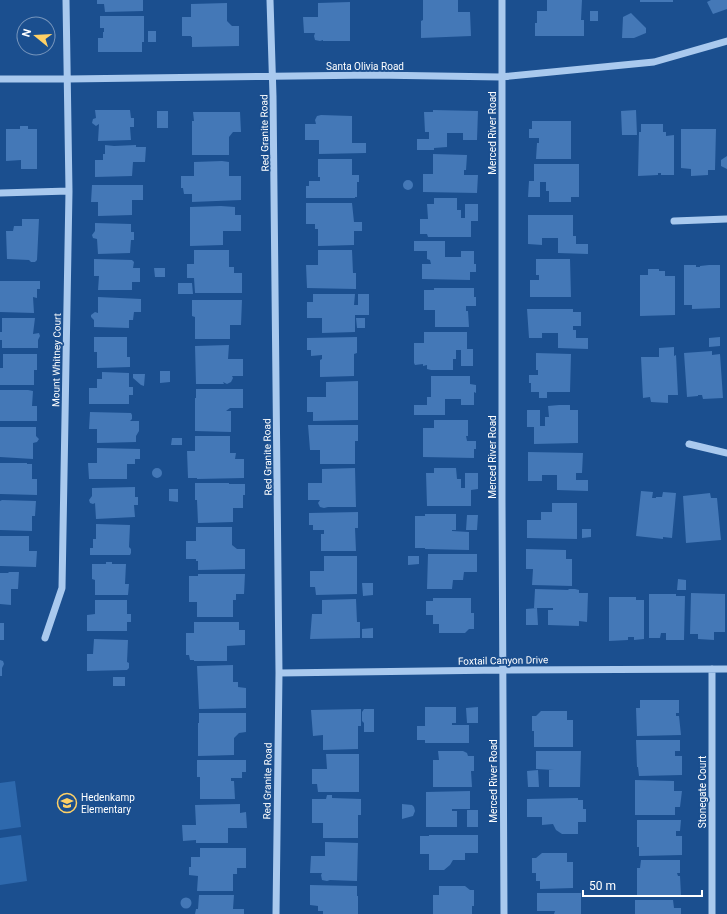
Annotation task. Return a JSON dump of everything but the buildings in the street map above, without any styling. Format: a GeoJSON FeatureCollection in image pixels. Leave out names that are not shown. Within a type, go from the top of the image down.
{"type":"FeatureCollection","features":[{"type":"Feature","properties":{"kind":"street","name":"Mount Whitney Court"},"geometry":{"type":"LineString","coordinates":[[45,638],[62,588],[68,191],[66,0]]}},
{"type":"Feature","properties":{"kind":"street","name":"Red Granite Road"},"geometry":{"type":"LineString","coordinates":[[270,0],[274,110],[279,673],[276,914]]}},
{"type":"Feature","properties":{"kind":"street","name":"Merced River Road"},"geometry":{"type":"LineString","coordinates":[[502,0],[502,670],[504,914]]}},
{"type":"Feature","properties":{"kind":"street","name":"Santa Olivia Road"},"geometry":{"type":"LineString","coordinates":[[0,79],[374,75],[501,77],[654,62],[727,41]]}},
{"type":"Feature","properties":{"kind":"street"},"geometry":{"type":"LineString","coordinates":[[0,194],[68,191]]}},
{"type":"Feature","properties":{"kind":"street"},"geometry":{"type":"LineString","coordinates":[[674,221],[727,218]]}},
{"type":"Feature","properties":{"kind":"street"},"geometry":{"type":"LineString","coordinates":[[689,444],[727,453]]}},
{"type":"Feature","properties":{"kind":"street","name":"Stonegate Court"},"geometry":{"type":"LineString","coordinates":[[712,669],[712,914]]}},
{"type":"Feature","properties":{"kind":"street","name":"Foxtail Canyon Drive"},"geometry":{"type":"LineString","coordinates":[[279,673],[727,669]]}},
{"type":"Feature","properties":{"kind":"shaded area"},"geometry":{"type":"Polygon","coordinates":[[[15,781],[21,827],[0,830],[0,783],[15,781]]]}},
{"type":"Feature","properties":{"kind":"shaded area"},"geometry":{"type":"Polygon","coordinates":[[[21,835],[27,881],[0,885],[0,838],[21,835]]]}},
{"type":"Feature","properties":{"kind":"place","name":"Hedenkamp Elementary"},"geometry":{"type":"Point","coordinates":[67,803]}}]}
